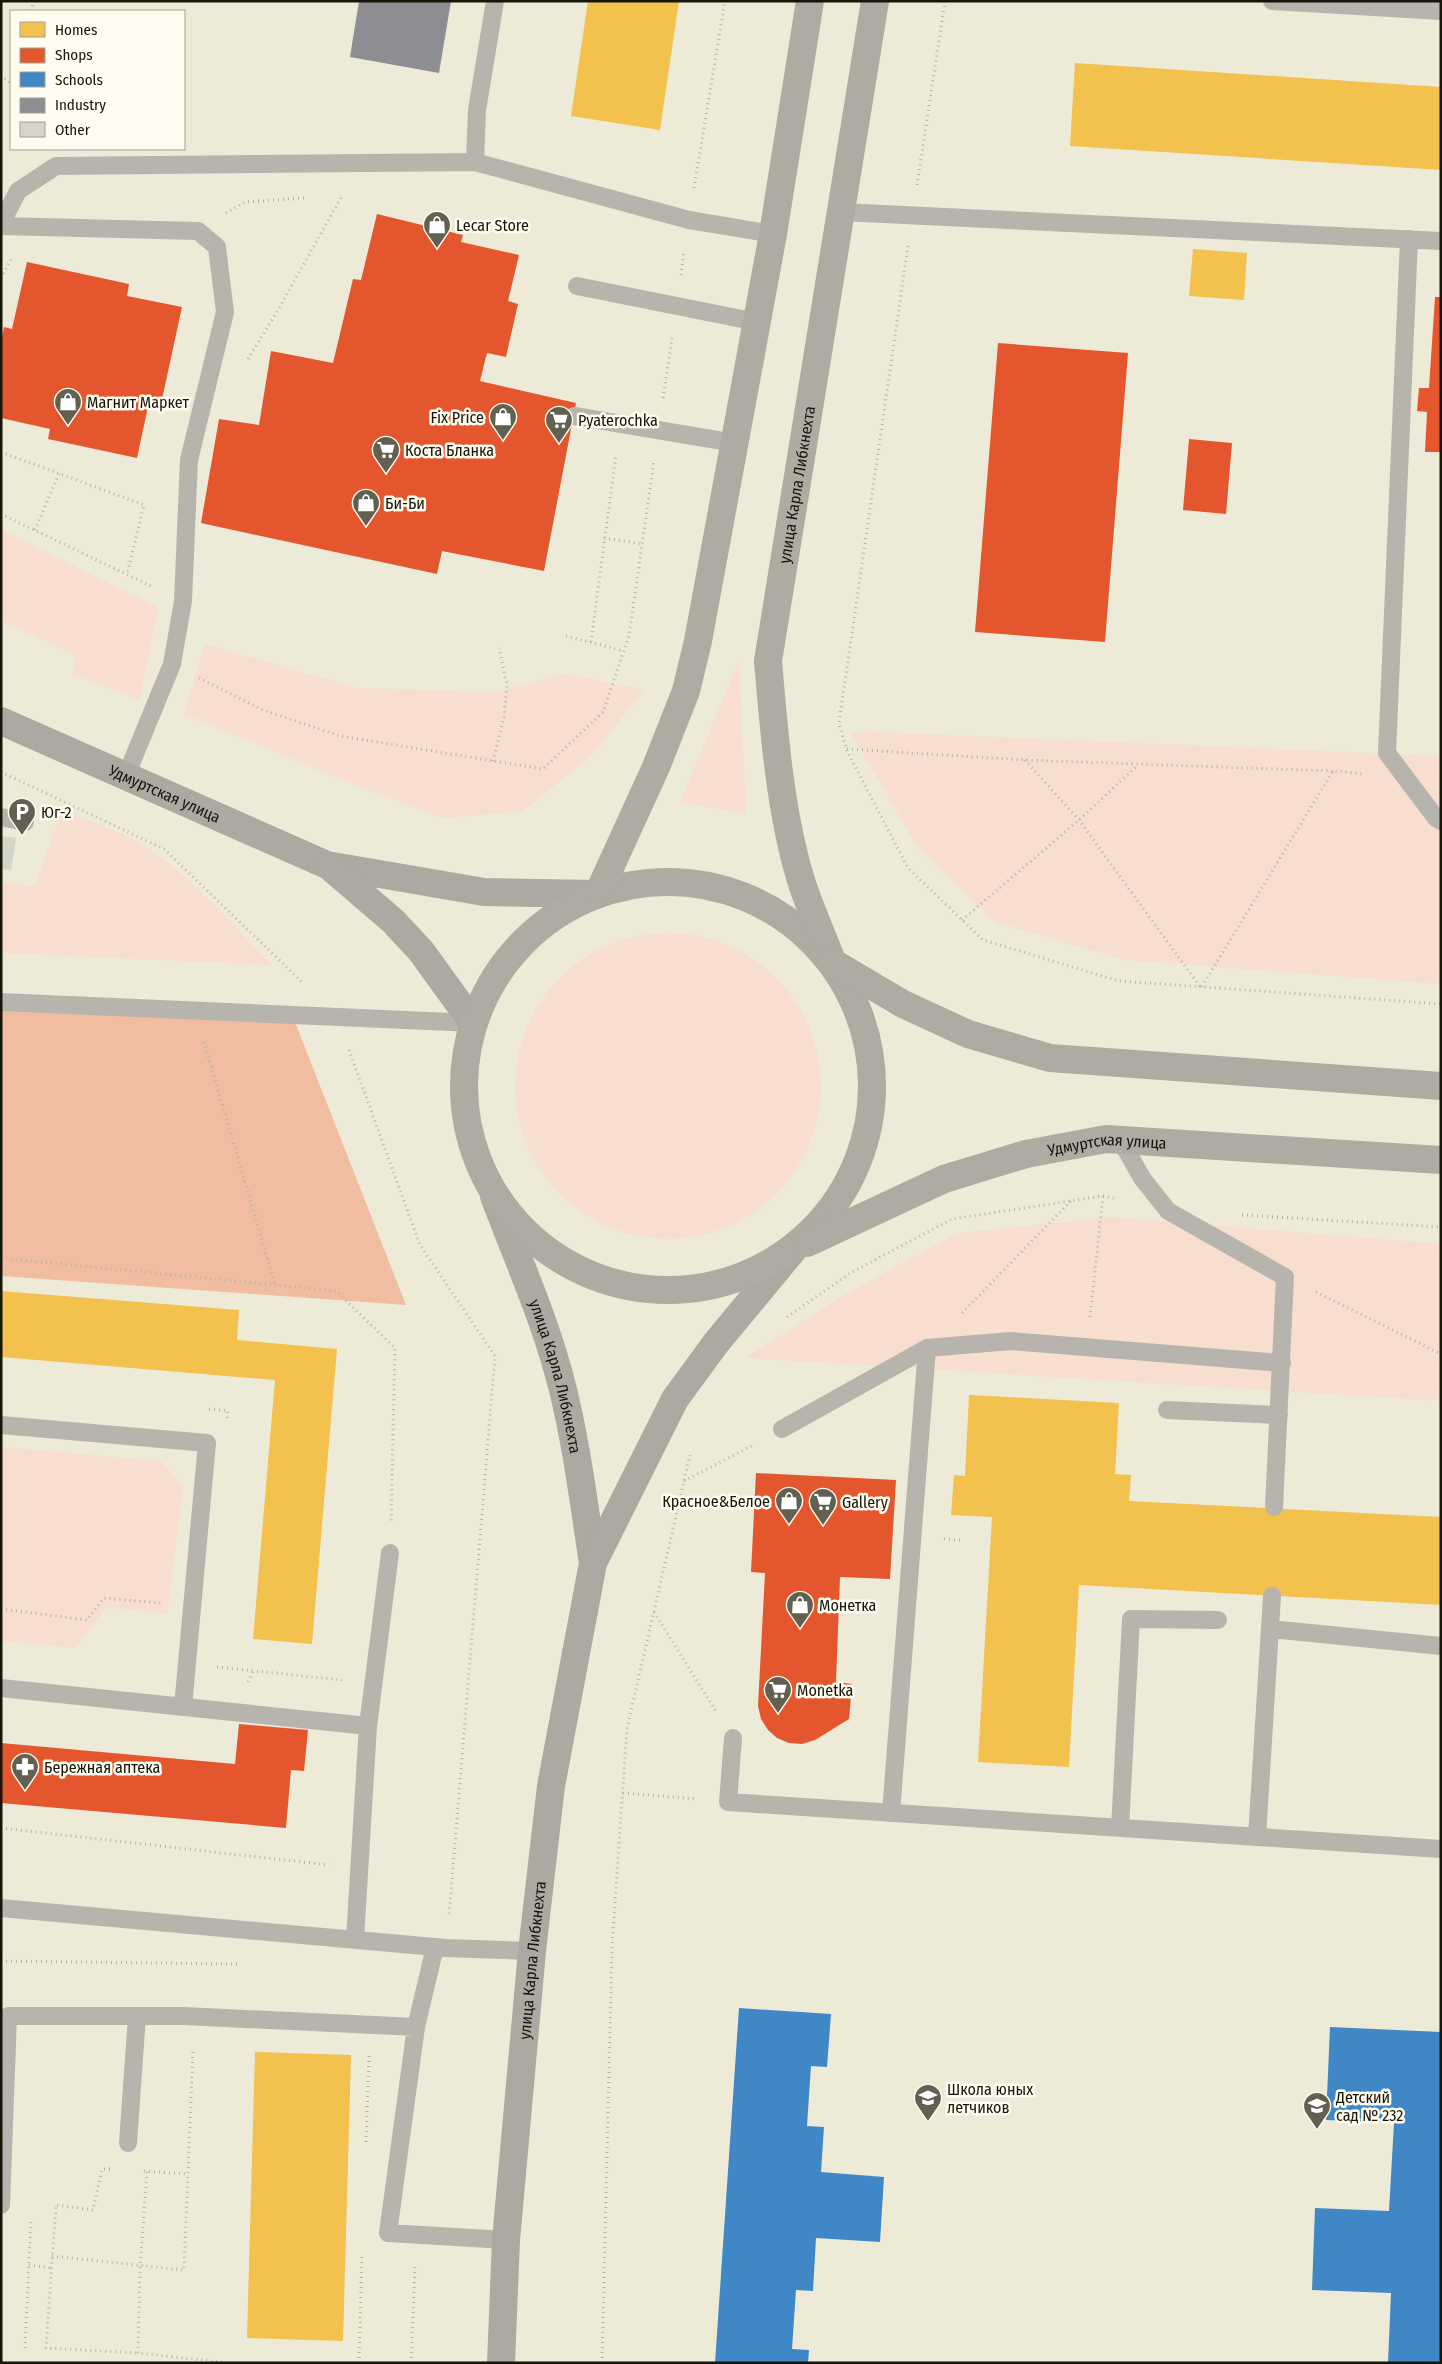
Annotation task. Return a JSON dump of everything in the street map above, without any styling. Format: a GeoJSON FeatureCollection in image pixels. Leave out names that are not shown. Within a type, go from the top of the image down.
{"type":"FeatureCollection","features":[{"type":"Feature","properties":{"kind":"main road"},"geometry":{"type":"LineString","coordinates":[[598,894],[656,767],[686,691],[698,641],[773,234],[810,1]]}},
{"type":"Feature","properties":{"kind":"main road","name":"улица Карла Либкнехта"},"geometry":{"type":"LineString","coordinates":[[832,962],[800,877],[786,809],[775,736],[768,661],[875,1]]}},
{"type":"Feature","properties":{"kind":"main road","name":"Удмуртская улица"},"geometry":{"type":"LineString","coordinates":[[1,721],[327,865],[484,892],[598,894],[662,881],[726,889],[785,917],[832,962]]}},
{"type":"Feature","properties":{"kind":"main road","name":"Удмуртская улица"},"geometry":{"type":"LineString","coordinates":[[327,865],[393,921],[421,950],[473,1023]]}},
{"type":"Feature","properties":{"kind":"main road","name":"Удмуртская улица"},"geometry":{"type":"LineString","coordinates":[[598,894],[543,923],[501,968],[473,1023],[463,1082],[470,1141],[494,1196],[540,1247],[599,1280],[666,1292],[733,1282],[793,1250],[944,1179],[1026,1154],[1120,1139],[1441,1160]]}},
{"type":"Feature","properties":{"kind":"main road"},"geometry":{"type":"LineString","coordinates":[[832,962],[903,1004],[968,1034],[1050,1058],[1441,1086]]}},
{"type":"Feature","properties":{"kind":"main road"},"geometry":{"type":"LineString","coordinates":[[793,1250],[836,1204],[865,1146],[873,1082],[862,1019],[832,962]]}},
{"type":"Feature","properties":{"kind":"main road","name":"улица Карла Либкнехта"},"geometry":{"type":"LineString","coordinates":[[494,1196],[537,1308],[563,1388],[575,1445],[593,1563]]}},
{"type":"Feature","properties":{"kind":"main road","name":"улица Карла Либкнехта"},"geometry":{"type":"LineString","coordinates":[[501,2363],[506,2240],[532,1951],[551,1786],[593,1563],[675,1399],[716,1343],[793,1250]]}},
{"type":"Feature","properties":{"kind":"lane"},"geometry":{"type":"LineString","coordinates":[[475,162],[477,110],[495,1]]}},
{"type":"Feature","properties":{"kind":"lane"},"geometry":{"type":"LineString","coordinates":[[1272,1],[1441,11]]}},
{"type":"Feature","properties":{"kind":"lane"},"geometry":{"type":"LineString","coordinates":[[126,776],[172,664],[183,601],[189,460],[226,312],[218,247],[198,231],[1,225],[18,191],[56,166],[475,162],[689,220],[773,234]]}},
{"type":"Feature","properties":{"kind":"lane"},"geometry":{"type":"LineString","coordinates":[[842,212],[1441,240]]}},
{"type":"Feature","properties":{"kind":"lane"},"geometry":{"type":"LineString","coordinates":[[1409,239],[1387,753],[1436,818],[1441,821]]}},
{"type":"Feature","properties":{"kind":"lane"},"geometry":{"type":"LineString","coordinates":[[578,286],[757,322]]}},
{"type":"Feature","properties":{"kind":"lane"},"geometry":{"type":"LineString","coordinates":[[574,416],[735,443]]}},
{"type":"Feature","properties":{"kind":"lane"},"geometry":{"type":"LineString","coordinates":[[1,817],[25,822]]}},
{"type":"Feature","properties":{"kind":"lane"},"geometry":{"type":"LineString","coordinates":[[1,1002],[473,1023]]}},
{"type":"Feature","properties":{"kind":"lane"},"geometry":{"type":"LineString","coordinates":[[1120,1139],[1142,1178],[1168,1211],[1286,1277],[1274,1507]]}},
{"type":"Feature","properties":{"kind":"lane"},"geometry":{"type":"LineString","coordinates":[[782,1429],[927,1348],[1011,1341],[1282,1362]]}},
{"type":"Feature","properties":{"kind":"lane"},"geometry":{"type":"LineString","coordinates":[[891,1813],[927,1348]]}},
{"type":"Feature","properties":{"kind":"lane"},"geometry":{"type":"LineString","coordinates":[[1166,1410],[1279,1415]]}},
{"type":"Feature","properties":{"kind":"lane"},"geometry":{"type":"LineString","coordinates":[[1,1425],[207,1443],[183,1707]]}},
{"type":"Feature","properties":{"kind":"lane"},"geometry":{"type":"LineString","coordinates":[[355,1939],[368,1726],[390,1553]]}},
{"type":"Feature","properties":{"kind":"lane"},"geometry":{"type":"LineString","coordinates":[[1257,1837],[1272,1596]]}},
{"type":"Feature","properties":{"kind":"lane"},"geometry":{"type":"LineString","coordinates":[[1120,1828],[1131,1619],[1218,1620]]}},
{"type":"Feature","properties":{"kind":"lane"},"geometry":{"type":"LineString","coordinates":[[1270,1629],[1441,1646]]}},
{"type":"Feature","properties":{"kind":"lane"},"geometry":{"type":"LineString","coordinates":[[1,1688],[368,1726]]}},
{"type":"Feature","properties":{"kind":"lane"},"geometry":{"type":"LineString","coordinates":[[733,1738],[728,1802],[1441,1849]]}},
{"type":"Feature","properties":{"kind":"lane"},"geometry":{"type":"LineString","coordinates":[[1,1908],[435,1947],[532,1951]]}},
{"type":"Feature","properties":{"kind":"lane"},"geometry":{"type":"LineString","coordinates":[[435,1947],[416,2027],[388,2233],[506,2240]]}},
{"type":"Feature","properties":{"kind":"lane"},"geometry":{"type":"LineString","coordinates":[[1,2205],[8,2016],[184,2016],[416,2027]]}},
{"type":"Feature","properties":{"kind":"lane"},"geometry":{"type":"LineString","coordinates":[[128,2143],[137,2016]]}},
{"type":"Feature","properties":{"kind":"path"},"geometry":{"type":"LineString","coordinates":[[945,1],[912,215],[839,723],[846,749],[908,868],[983,940],[1119,981],[1441,1004]]}},
{"type":"Feature","properties":{"kind":"path"},"geometry":{"type":"LineString","coordinates":[[332,196],[352,194]]}},
{"type":"Feature","properties":{"kind":"path"},"geometry":{"type":"LineString","coordinates":[[244,366],[274,317],[342,195]]}},
{"type":"Feature","properties":{"kind":"path"},"geometry":{"type":"LineString","coordinates":[[198,231],[245,202],[313,197]]}},
{"type":"Feature","properties":{"kind":"path"},"geometry":{"type":"LineString","coordinates":[[590,642],[619,424]]}},
{"type":"Feature","properties":{"kind":"path"},"geometry":{"type":"LineString","coordinates":[[1,452],[144,505],[127,574]]}},
{"type":"Feature","properties":{"kind":"path"},"geometry":{"type":"LineString","coordinates":[[35,530],[59,473]]}},
{"type":"Feature","properties":{"kind":"path"},"geometry":{"type":"LineString","coordinates":[[1,514],[183,601]]}},
{"type":"Feature","properties":{"kind":"path"},"geometry":{"type":"LineString","coordinates":[[604,538],[642,544]]}},
{"type":"Feature","properties":{"kind":"path"},"geometry":{"type":"LineString","coordinates":[[566,636],[624,651]]}},
{"type":"Feature","properties":{"kind":"path"},"geometry":{"type":"LineString","coordinates":[[493,761],[504,717],[507,685],[499,648]]}},
{"type":"Feature","properties":{"kind":"path"},"geometry":{"type":"LineString","coordinates":[[172,664],[263,710],[340,736],[544,770]]}},
{"type":"Feature","properties":{"kind":"path"},"geometry":{"type":"LineString","coordinates":[[846,749],[1025,760],[1333,771],[1407,779]]}},
{"type":"Feature","properties":{"kind":"path"},"geometry":{"type":"LineString","coordinates":[[1025,760],[1079,820],[1201,988]]}},
{"type":"Feature","properties":{"kind":"path"},"geometry":{"type":"LineString","coordinates":[[962,920],[1079,820],[1138,764]]}},
{"type":"Feature","properties":{"kind":"path"},"geometry":{"type":"LineString","coordinates":[[1201,988],[1333,771]]}},
{"type":"Feature","properties":{"kind":"path"},"geometry":{"type":"LineString","coordinates":[[1,772],[164,849],[196,882]]}},
{"type":"Feature","properties":{"kind":"path"},"geometry":{"type":"LineString","coordinates":[[194,1010],[275,1285]]}},
{"type":"Feature","properties":{"kind":"path"},"geometry":{"type":"LineString","coordinates":[[780,1322],[852,1272],[952,1219],[1102,1196],[1168,1211]]}},
{"type":"Feature","properties":{"kind":"path"},"geometry":{"type":"LineString","coordinates":[[1086,1347],[1102,1196]]}},
{"type":"Feature","properties":{"kind":"path"},"geometry":{"type":"LineString","coordinates":[[927,1348],[1071,1201]]}},
{"type":"Feature","properties":{"kind":"path"},"geometry":{"type":"LineString","coordinates":[[1236,1215],[1441,1227]]}},
{"type":"Feature","properties":{"kind":"path"},"geometry":{"type":"LineString","coordinates":[[1,1258],[336,1291],[396,1348],[390,1553]]}},
{"type":"Feature","properties":{"kind":"path"},"geometry":{"type":"LineString","coordinates":[[1286,1277],[1441,1354]]}},
{"type":"Feature","properties":{"kind":"path"},"geometry":{"type":"LineString","coordinates":[[684,1481],[782,1429]]}},
{"type":"Feature","properties":{"kind":"path"},"geometry":{"type":"LineString","coordinates":[[602,2363],[612,1947],[627,1728],[691,1452]]}},
{"type":"Feature","properties":{"kind":"path"},"geometry":{"type":"LineString","coordinates":[[1,1609],[87,1620],[104,1598],[192,1606]]}},
{"type":"Feature","properties":{"kind":"path"},"geometry":{"type":"LineString","coordinates":[[653,1612],[733,1738]]}},
{"type":"Feature","properties":{"kind":"path"},"geometry":{"type":"LineString","coordinates":[[216,1667],[374,1683]]}},
{"type":"Feature","properties":{"kind":"path"},"geometry":{"type":"LineString","coordinates":[[623,1793],[728,1802]]}},
{"type":"Feature","properties":{"kind":"path"},"geometry":{"type":"LineString","coordinates":[[1,1828],[360,1869]]}},
{"type":"Feature","properties":{"kind":"path"},"geometry":{"type":"LineString","coordinates":[[1,1961],[238,1964],[240,1928]]}},
{"type":"Feature","properties":{"kind":"path"},"geometry":{"type":"LineString","coordinates":[[52,2256],[140,2267],[184,2270],[193,2040]]}},
{"type":"Feature","properties":{"kind":"path"},"geometry":{"type":"LineString","coordinates":[[111,2169],[102,2169],[93,2210],[56,2205],[46,2348],[138,2353],[231,2363]]}},
{"type":"Feature","properties":{"kind":"path"},"geometry":{"type":"LineString","coordinates":[[138,2171],[187,2174]]}},
{"type":"Feature","properties":{"kind":"path"},"geometry":{"type":"LineString","coordinates":[[138,2353],[140,2267],[147,2172]]}},
{"type":"Feature","properties":{"kind":"path"},"geometry":{"type":"LineString","coordinates":[[29,2265],[52,2268]]}},
{"type":"Feature","properties":{"kind":"shaded area"},"geometry":{"type":"Polygon","coordinates":[[[1,530],[158,607],[140,700],[72,674],[76,655],[1,621],[1,530]]]}},
{"type":"Feature","properties":{"kind":"shaded area"},"geometry":{"type":"Polygon","coordinates":[[[205,644],[357,688],[497,692],[566,674],[644,690],[591,756],[523,811],[443,818],[355,785],[184,714],[205,644]]]}},
{"type":"Feature","properties":{"kind":"shaded area"},"geometry":{"type":"Polygon","coordinates":[[[739,661],[746,814],[680,802],[739,661]]]}},
{"type":"Feature","properties":{"kind":"shaded area"},"geometry":{"type":"Polygon","coordinates":[[[850,731],[1441,756],[1441,984],[1125,960],[995,922],[916,845],[850,731]]]}},
{"type":"Feature","properties":{"kind":"shaded area"},"geometry":{"type":"Polygon","coordinates":[[[62,810],[120,833],[152,851],[199,890],[272,965],[1,953],[1,883],[35,886],[62,810]]]}},
{"type":"Feature","properties":{"kind":"shaded area"},"geometry":{"type":"Polygon","coordinates":[[[668,933],[698,936],[726,945],[753,959],[776,978],[795,1001],[809,1028],[818,1056],[821,1086],[818,1116],[809,1144],[795,1171],[776,1194],[753,1213],[726,1227],[698,1236],[668,1239],[638,1236],[610,1227],[583,1213],[560,1194],[541,1171],[527,1144],[518,1116],[515,1086],[518,1056],[527,1028],[541,1001],[560,978],[583,959],[610,945],[638,936],[668,933]]]}},
{"type":"Feature","properties":{"kind":"shaded area"},"geometry":{"type":"Polygon","coordinates":[[[1,1011],[293,1017],[406,1305],[1,1276],[1,1011]]]}},
{"type":"Feature","properties":{"kind":"shaded area"},"geometry":{"type":"Polygon","coordinates":[[[1110,1217],[1441,1244],[1441,1401],[745,1358],[846,1294],[958,1233],[1110,1217]]]}},
{"type":"Feature","properties":{"kind":"shaded area"},"geometry":{"type":"Polygon","coordinates":[[[1,1447],[161,1461],[183,1487],[167,1614],[106,1607],[76,1648],[1,1641],[1,1447]]]}},
{"type":"Feature","properties":{"kind":"building: Homes"},"geometry":{"type":"Polygon","coordinates":[[[588,1],[679,1],[660,130],[571,116],[588,1]]]}},
{"type":"Feature","properties":{"kind":"building: Homes"},"geometry":{"type":"Polygon","coordinates":[[[1075,63],[1441,87],[1441,170],[1070,146],[1075,63]]]}},
{"type":"Feature","properties":{"kind":"building: Homes"},"geometry":{"type":"Polygon","coordinates":[[[1193,249],[1247,253],[1244,300],[1189,296],[1193,249]]]}},
{"type":"Feature","properties":{"kind":"building: Homes"},"geometry":{"type":"Polygon","coordinates":[[[1,1291],[239,1310],[237,1340],[337,1349],[312,1644],[253,1639],[275,1380],[1,1357],[1,1291]]]}},
{"type":"Feature","properties":{"kind":"building: Homes"},"geometry":{"type":"Polygon","coordinates":[[[969,1395],[1119,1403],[1115,1474],[1131,1475],[1129,1501],[1441,1517],[1441,1605],[1079,1585],[1069,1767],[978,1762],[992,1517],[951,1515],[954,1475],[965,1476],[969,1395]]]}},
{"type":"Feature","properties":{"kind":"building: Homes"},"geometry":{"type":"Polygon","coordinates":[[[255,2052],[351,2055],[343,2341],[247,2338],[255,2052]]]}},
{"type":"Feature","properties":{"kind":"building: Shops","name":"Коста Бланка"},"geometry":{"type":"Polygon","coordinates":[[[377,214],[463,235],[461,242],[519,255],[508,301],[518,304],[506,357],[487,353],[480,381],[576,403],[544,571],[442,551],[437,574],[201,523],[219,419],[259,425],[271,351],[333,363],[353,279],[361,280],[377,214]]]}},
{"type":"Feature","properties":{"kind":"building: Shops"},"geometry":{"type":"Polygon","coordinates":[[[27,262],[129,284],[127,296],[182,307],[161,404],[149,402],[137,458],[48,439],[50,429],[1,418],[1,342],[4,327],[12,329],[27,262]]]}},
{"type":"Feature","properties":{"kind":"building: Shops"},"geometry":{"type":"Polygon","coordinates":[[[1435,297],[1441,297],[1441,452],[1425,452],[1427,412],[1417,411],[1419,388],[1429,388],[1435,297]]]}},
{"type":"Feature","properties":{"kind":"building: Shops"},"geometry":{"type":"Polygon","coordinates":[[[998,343],[1128,353],[1105,642],[975,632],[998,343]]]}},
{"type":"Feature","properties":{"kind":"building: Shops"},"geometry":{"type":"Polygon","coordinates":[[[1189,439],[1232,443],[1226,514],[1183,510],[1189,439]]]}},
{"type":"Feature","properties":{"kind":"building: Shops"},"geometry":{"type":"Polygon","coordinates":[[[756,1473],[896,1480],[890,1579],[840,1577],[836,1682],[852,1684],[849,1719],[815,1740],[802,1744],[789,1743],[777,1738],[768,1730],[761,1719],[758,1706],[765,1573],[751,1572],[756,1473]]]}},
{"type":"Feature","properties":{"kind":"building: Shops"},"geometry":{"type":"Polygon","coordinates":[[[239,1724],[308,1730],[304,1771],[291,1770],[286,1828],[1,1803],[1,1743],[235,1764],[239,1724]]]}},
{"type":"Feature","properties":{"kind":"building: Schools"},"geometry":{"type":"Polygon","coordinates":[[[739,2008],[831,2014],[827,2067],[811,2066],[807,2126],[824,2127],[821,2172],[884,2177],[880,2242],[816,2238],[813,2291],[796,2290],[792,2349],[809,2350],[808,2363],[715,2363],[739,2008]]]}},
{"type":"Feature","properties":{"kind":"building: Schools"},"geometry":{"type":"Polygon","coordinates":[[[1330,2027],[1441,2032],[1441,2363],[1388,2363],[1391,2293],[1312,2290],[1315,2208],[1389,2211],[1394,2123],[1326,2120],[1330,2027]]]}},
{"type":"Feature","properties":{"kind":"building: Industry"},"geometry":{"type":"Polygon","coordinates":[[[359,1],[451,1],[439,73],[350,57],[359,1]]]}},
{"type":"Feature","properties":{"kind":"building: Other"},"geometry":{"type":"Polygon","coordinates":[[[1,836],[16,838],[11,870],[1,869],[1,836]]]}},
{"type":"Feature","properties":{"kind":"place","name":"Lecar Store"},"geometry":{"type":"Point","coordinates":[437,249]}},
{"type":"Feature","properties":{"kind":"place","name":"Магнит Маркет"},"geometry":{"type":"Point","coordinates":[68,426]}},
{"type":"Feature","properties":{"kind":"place","name":"Fix Price"},"geometry":{"type":"Point","coordinates":[503,441]}},
{"type":"Feature","properties":{"kind":"place","name":"Pyaterochka"},"geometry":{"type":"Point","coordinates":[559,444]}},
{"type":"Feature","properties":{"kind":"place","name":"Коста Бланка"},"geometry":{"type":"Point","coordinates":[386,474]}},
{"type":"Feature","properties":{"kind":"place","name":"Би-Би"},"geometry":{"type":"Point","coordinates":[366,527]}},
{"type":"Feature","properties":{"kind":"place","name":"Юг-2"},"geometry":{"type":"Point","coordinates":[22,836]}},
{"type":"Feature","properties":{"kind":"place","name":"Красное&Белое"},"geometry":{"type":"Point","coordinates":[789,1525]}},
{"type":"Feature","properties":{"kind":"place","name":"Gallery"},"geometry":{"type":"Point","coordinates":[823,1526]}},
{"type":"Feature","properties":{"kind":"place","name":"Монетка"},"geometry":{"type":"Point","coordinates":[800,1629]}},
{"type":"Feature","properties":{"kind":"place","name":"Monetka"},"geometry":{"type":"Point","coordinates":[778,1714]}},
{"type":"Feature","properties":{"kind":"place","name":"Бережная аптека"},"geometry":{"type":"Point","coordinates":[25,1791]}},
{"type":"Feature","properties":{"kind":"place","name":"Школа юных летчиков"},"geometry":{"type":"Point","coordinates":[928,2122]}},
{"type":"Feature","properties":{"kind":"place","name":"Детский сад № 232"},"geometry":{"type":"Point","coordinates":[1317,2130]}}]}
